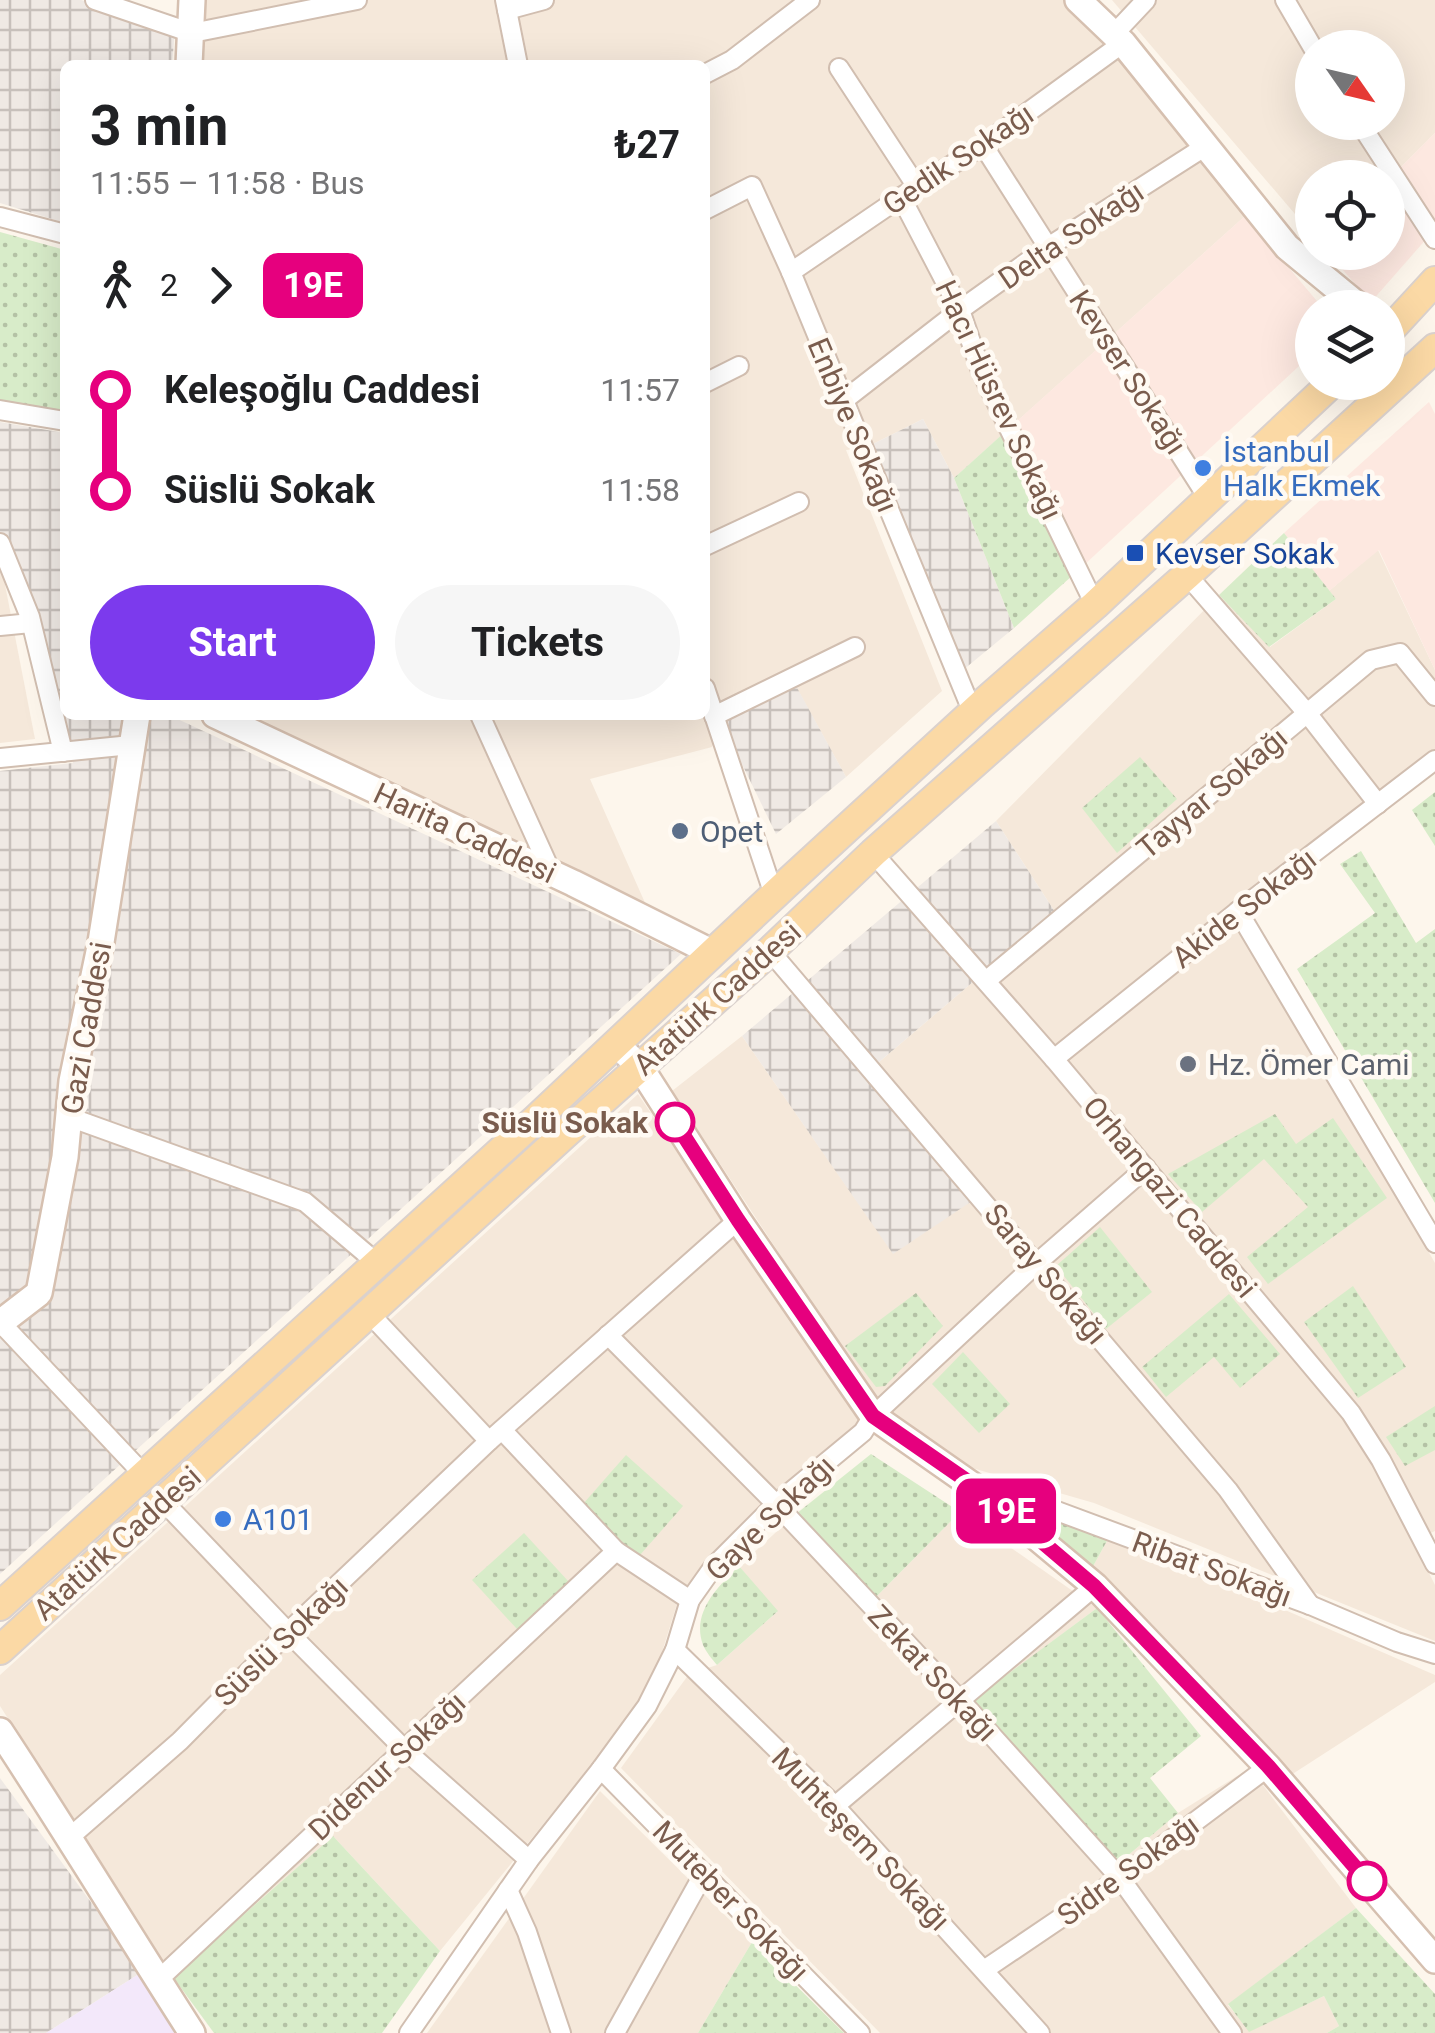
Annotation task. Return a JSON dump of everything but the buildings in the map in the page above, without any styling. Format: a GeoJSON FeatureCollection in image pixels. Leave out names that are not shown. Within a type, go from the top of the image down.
{"type":"FeatureCollection","features":[{"type":"Feature","properties":{"kind":"main road"},"geometry":{"type":"LineString","coordinates":[[189,60],[192,0]]}},
{"type":"Feature","properties":{"kind":"main road"},"geometry":{"type":"LineString","coordinates":[[1078,0],[1119,38],[1288,247],[1339,290]]}},
{"type":"Feature","properties":{"kind":"main road"},"geometry":{"type":"LineString","coordinates":[[1405,314],[1435,281]]}},
{"type":"Feature","properties":{"kind":"main road"},"geometry":{"type":"LineString","coordinates":[[1405,335],[1435,349]]}},
{"type":"Feature","properties":{"kind":"main road","name":"Atatürk Caddesi"},"geometry":{"type":"LineString","coordinates":[[0,1650],[873,853],[1435,349]]}},
{"type":"Feature","properties":{"kind":"main road","name":"Atatürk Caddesi"},"geometry":{"type":"LineString","coordinates":[[0,1606],[1095,605],[1314,400]]}},
{"type":"Feature","properties":{"kind":"main road","name":"Gazi Caddesi"},"geometry":{"type":"LineString","coordinates":[[0,1322],[39,1293],[65,1158],[72,1081],[101,942],[135,720]]}},
{"type":"Feature","properties":{"kind":"main road","name":"Harita Caddesi"},"geometry":{"type":"LineString","coordinates":[[225,720],[714,953]]}},
{"type":"Feature","properties":{"kind":"main road"},"geometry":{"type":"LineString","coordinates":[[616,1044],[640,1067],[738,1220],[873,1416],[986,1494],[1094,1586],[1268,1766],[1435,1960]]}},
{"type":"Feature","properties":{"kind":"main road"},"geometry":{"type":"LineString","coordinates":[[0,1731],[192,2033]]}},
{"type":"Feature","properties":{"kind":"street"},"geometry":{"type":"LineString","coordinates":[[95,0],[192,33],[357,0]]}},
{"type":"Feature","properties":{"kind":"street"},"geometry":{"type":"LineString","coordinates":[[517,60],[506,5],[544,0]]}},
{"type":"Feature","properties":{"kind":"street"},"geometry":{"type":"LineString","coordinates":[[710,71],[732,60],[810,0]]}},
{"type":"Feature","properties":{"kind":"street","name":"Gedik Sokağı"},"geometry":{"type":"LineString","coordinates":[[790,272],[983,145],[1119,38],[1146,0]]}},
{"type":"Feature","properties":{"kind":"street"},"geometry":{"type":"LineString","coordinates":[[1286,0],[1303,30]]}},
{"type":"Feature","properties":{"kind":"street","name":"Hacı Hüsrev Sokağı"},"geometry":{"type":"LineString","coordinates":[[840,68],[909,192],[960,310],[981,371],[1095,605]]}},
{"type":"Feature","properties":{"kind":"street"},"geometry":{"type":"LineString","coordinates":[[1371,140],[1435,239]]}},
{"type":"Feature","properties":{"kind":"street","name":"Kevser Sokağı"},"geometry":{"type":"LineString","coordinates":[[983,145],[1208,498]]}},
{"type":"Feature","properties":{"kind":"street","name":"Delta Sokağı"},"geometry":{"type":"LineString","coordinates":[[843,400],[1048,247],[1206,146]]}},
{"type":"Feature","properties":{"kind":"street","name":"Enbiye Sokağı"},"geometry":{"type":"LineString","coordinates":[[710,207],[752,186],[973,713]]}},
{"type":"Feature","properties":{"kind":"street"},"geometry":{"type":"LineString","coordinates":[[0,217],[60,233]]}},
{"type":"Feature","properties":{"kind":"street"},"geometry":{"type":"LineString","coordinates":[[710,380],[739,366]]}},
{"type":"Feature","properties":{"kind":"street"},"geometry":{"type":"LineString","coordinates":[[0,410],[60,421]]}},
{"type":"Feature","properties":{"kind":"street"},"geometry":{"type":"LineString","coordinates":[[710,544],[799,502]]}},
{"type":"Feature","properties":{"kind":"street"},"geometry":{"type":"LineString","coordinates":[[0,543],[31,623],[62,752]]}},
{"type":"Feature","properties":{"kind":"street"},"geometry":{"type":"LineString","coordinates":[[1186,575],[1307,713],[1378,804]]}},
{"type":"Feature","properties":{"kind":"street"},"geometry":{"type":"LineString","coordinates":[[0,626],[31,623]]}},
{"type":"Feature","properties":{"kind":"street"},"geometry":{"type":"LineString","coordinates":[[714,716],[855,647]]}},
{"type":"Feature","properties":{"kind":"street","name":"Tayyar Sokağı"},"geometry":{"type":"LineString","coordinates":[[986,980],[1371,660],[1400,653],[1435,696]]}},
{"type":"Feature","properties":{"kind":"street"},"geometry":{"type":"LineString","coordinates":[[710,704],[774,895]]}},
{"type":"Feature","properties":{"kind":"street"},"geometry":{"type":"LineString","coordinates":[[482,720],[552,874]]}},
{"type":"Feature","properties":{"kind":"street"},"geometry":{"type":"LineString","coordinates":[[0,758],[132,745]]}},
{"type":"Feature","properties":{"kind":"street","name":"Akide Sokağı"},"geometry":{"type":"LineString","coordinates":[[1054,1059],[1435,760]]}},
{"type":"Feature","properties":{"kind":"street","name":"Orhangazi Caddesi"},"geometry":{"type":"LineString","coordinates":[[873,853],[1054,1059],[1351,1413],[1433,1555]]}},
{"type":"Feature","properties":{"kind":"street"},"geometry":{"type":"LineString","coordinates":[[1238,911],[1435,1243]]}},
{"type":"Feature","properties":{"kind":"street","name":"Saray Sokağı"},"geometry":{"type":"LineString","coordinates":[[770,951],[1228,1490],[1310,1605]]}},
{"type":"Feature","properties":{"kind":"street"},"geometry":{"type":"LineString","coordinates":[[69,1117],[305,1202],[377,1263]]}},
{"type":"Feature","properties":{"kind":"street","name":"Gaye Sokağı"},"geometry":{"type":"LineString","coordinates":[[409,2033],[529,1860],[647,1706],[675,1650],[690,1600],[714,1566],[776,1504],[863,1432],[873,1416],[1037,1263],[1146,1168]]}},
{"type":"Feature","properties":{"kind":"street","name":"Süslü Sokağı"},"geometry":{"type":"LineString","coordinates":[[70,1837],[180,1740],[496,1436],[738,1220]]}},
{"type":"Feature","properties":{"kind":"street"},"geometry":{"type":"LineString","coordinates":[[369,1313],[616,1550],[690,1600]]}},
{"type":"Feature","properties":{"kind":"street"},"geometry":{"type":"LineString","coordinates":[[0,1322],[145,1476]]}},
{"type":"Feature","properties":{"kind":"street","name":"Zekat Sokağı"},"geometry":{"type":"LineString","coordinates":[[608,1334],[776,1504],[1120,1878],[1232,2033]]}},
{"type":"Feature","properties":{"kind":"street","name":"Ribat Sokağı"},"geometry":{"type":"LineString","coordinates":[[986,1494],[1038,1504],[1435,1654]]}},
{"type":"Feature","properties":{"kind":"street"},"geometry":{"type":"LineString","coordinates":[[163,1501],[405,1750],[529,1860]]}},
{"type":"Feature","properties":{"kind":"street","name":"Didenur Sokağı"},"geometry":{"type":"LineString","coordinates":[[158,1980],[616,1550]]}},
{"type":"Feature","properties":{"kind":"street"},"geometry":{"type":"LineString","coordinates":[[835,1806],[1094,1586]]}},
{"type":"Feature","properties":{"kind":"street","name":"Muhteşem Sokağı"},"geometry":{"type":"LineString","coordinates":[[675,1650],[835,1806],[1040,2033]]}},
{"type":"Feature","properties":{"kind":"street","name":"Sidre Sokağı"},"geometry":{"type":"LineString","coordinates":[[984,1970],[1120,1878],[1268,1766]]}},
{"type":"Feature","properties":{"kind":"street","name":"Muteber Sokağı"},"geometry":{"type":"LineString","coordinates":[[602,1769],[860,2033]]}},
{"type":"Feature","properties":{"kind":"street"},"geometry":{"type":"LineString","coordinates":[[615,2033],[704,1873]]}},
{"type":"Feature","properties":{"kind":"street"},"geometry":{"type":"LineString","coordinates":[[508,1890],[528,1932],[561,2033]]}},
{"type":"Feature","properties":{"kind":"shaded area"},"geometry":{"type":"Polygon","coordinates":[[[0,0],[81,0],[175,30],[172,60],[60,60],[60,221],[0,203],[0,0]]]}},
{"type":"Feature","properties":{"kind":"shaded area"},"geometry":{"type":"Polygon","coordinates":[[[201,0],[1069,0],[1245,216],[954,478],[923,419],[865,448],[846,450],[942,691],[846,777],[795,685],[721,721],[712,747],[590,779],[650,914],[257,720],[710,720],[710,60],[196,60],[201,0]]]}},
{"type":"Feature","properties":{"kind":"shaded area"},"geometry":{"type":"Polygon","coordinates":[[[1112,0],[1435,0],[1435,133],[1405,163],[1295,160],[1295,214],[1112,0]]]}},
{"type":"Feature","properties":{"kind":"shaded area"},"geometry":{"type":"Polygon","coordinates":[[[1435,133],[1435,229],[1405,263],[1405,163],[1435,133]]]}},
{"type":"Feature","properties":{"kind":"shaded area"},"geometry":{"type":"Polygon","coordinates":[[[1245,216],[1308,290],[1295,290],[1295,370],[1083,566],[1006,431],[1245,216]]]}},
{"type":"Feature","properties":{"kind":"shaded area"},"geometry":{"type":"Polygon","coordinates":[[[1343,270],[1399,270],[1382,290],[1360,290],[1343,270]]]}},
{"type":"Feature","properties":{"kind":"shaded area"},"geometry":{"type":"Polygon","coordinates":[[[1429,402],[1435,414],[1435,670],[1379,550],[1329,591],[1284,533],[1429,402]]]}},
{"type":"Feature","properties":{"kind":"shaded area"},"geometry":{"type":"Polygon","coordinates":[[[923,419],[954,478],[1014,628],[957,675],[865,448],[923,419]]]}},
{"type":"Feature","properties":{"kind":"shaded area"},"geometry":{"type":"Polygon","coordinates":[[[0,422],[60,432],[60,708],[22,572],[0,532],[0,422]]]}},
{"type":"Feature","properties":{"kind":"shaded area"},"geometry":{"type":"Polygon","coordinates":[[[1378,550],[1435,670],[1435,755],[1232,910],[1435,1263],[1435,1531],[1413,1541],[1435,1585],[1435,1641],[1094,1503],[948,1461],[882,1409],[672,1091],[742,1036],[893,1253],[865,1074],[1055,912],[996,821],[1219,595],[1270,647],[1336,599],[1329,591],[1378,550]]]}},
{"type":"Feature","properties":{"kind":"shaded area"},"geometry":{"type":"Polygon","coordinates":[[[0,559],[35,739],[0,743],[0,559]]]}},
{"type":"Feature","properties":{"kind":"shaded area"},"geometry":{"type":"Polygon","coordinates":[[[795,684],[846,777],[776,834],[721,721],[795,684]]]}},
{"type":"Feature","properties":{"kind":"shaded area"},"geometry":{"type":"Polygon","coordinates":[[[63,720],[180,720],[681,954],[0,1574],[0,771],[73,763],[63,720]]]}},
{"type":"Feature","properties":{"kind":"shaded area"},"geometry":{"type":"Polygon","coordinates":[[[996,821],[1055,912],[865,1074],[975,1199],[893,1254],[742,1036],[996,821]]]}},
{"type":"Feature","properties":{"kind":"shaded area"},"geometry":{"type":"Polygon","coordinates":[[[638,1094],[862,1426],[681,1591],[649,1694],[440,1951],[333,1836],[173,1977],[0,1706],[0,1675],[638,1094]]]}},
{"type":"Feature","properties":{"kind":"shaded area"},"geometry":{"type":"Polygon","coordinates":[[[960,1512],[1097,1608],[971,1702],[1119,1863],[1178,1813],[1250,1768],[1356,1908],[1228,2005],[1250,2031],[1324,1996],[1339,2026],[1327,2033],[880,2033],[621,1768],[689,1674],[717,1665],[777,1612],[739,1566],[796,1514],[875,1598],[960,1512]]]}},
{"type":"Feature","properties":{"kind":"shaded area"},"geometry":{"type":"Polygon","coordinates":[[[1108,1539],[1197,1572],[1435,1675],[1435,1682],[1291,1775],[1091,1570],[1108,1539]]]}},
{"type":"Feature","properties":{"kind":"shaded area"},"geometry":{"type":"Polygon","coordinates":[[[0,1778],[142,1972],[46,2033],[0,2033],[0,1778]]]}},
{"type":"Feature","properties":{"kind":"shaded area"},"geometry":{"type":"Polygon","coordinates":[[[600,1791],[752,1942],[698,2033],[427,2033],[600,1791]]]}},
{"type":"Feature","properties":{"kind":"shaded area"},"geometry":{"type":"Polygon","coordinates":[[[142,1972],[184,2033],[46,2033],[142,1972]]]}},
{"type":"Feature","properties":{"kind":"green space"},"geometry":{"type":"Polygon","coordinates":[[[0,232],[60,249],[60,413],[0,402],[0,232]]]}},
{"type":"Feature","properties":{"kind":"green space"},"geometry":{"type":"Polygon","coordinates":[[[1006,431],[1083,566],[1014,628],[954,478],[1006,431]]]}},
{"type":"Feature","properties":{"kind":"green space"},"geometry":{"type":"Polygon","coordinates":[[[1284,533],[1336,599],[1269,647],[1219,595],[1284,533]]]}},
{"type":"Feature","properties":{"kind":"green space"},"geometry":{"type":"Polygon","coordinates":[[[1140,757],[1177,799],[1117,853],[1082,808],[1140,757]]]}},
{"type":"Feature","properties":{"kind":"green space"},"geometry":{"type":"Polygon","coordinates":[[[1435,792],[1435,846],[1412,810],[1435,792]]]}},
{"type":"Feature","properties":{"kind":"green space"},"geometry":{"type":"Polygon","coordinates":[[[1361,851],[1416,943],[1435,929],[1435,1203],[1297,969],[1375,913],[1340,864],[1361,851]]]}},
{"type":"Feature","properties":{"kind":"green space"},"geometry":{"type":"Polygon","coordinates":[[[1275,1114],[1296,1144],[1333,1118],[1387,1198],[1268,1284],[1247,1257],[1308,1207],[1264,1159],[1202,1212],[1168,1174],[1275,1114]]]}},
{"type":"Feature","properties":{"kind":"green space"},"geometry":{"type":"Polygon","coordinates":[[[1100,1227],[1152,1292],[1106,1329],[1056,1266],[1100,1227]]]}},
{"type":"Feature","properties":{"kind":"green space"},"geometry":{"type":"Polygon","coordinates":[[[1353,1286],[1406,1367],[1358,1398],[1304,1322],[1353,1286]]]}},
{"type":"Feature","properties":{"kind":"green space"},"geometry":{"type":"Polygon","coordinates":[[[916,1293],[943,1326],[885,1386],[876,1387],[845,1346],[916,1293]]]}},
{"type":"Feature","properties":{"kind":"green space"},"geometry":{"type":"Polygon","coordinates":[[[1229,1294],[1280,1354],[1240,1388],[1214,1357],[1166,1397],[1142,1367],[1229,1294]]]}},
{"type":"Feature","properties":{"kind":"green space"},"geometry":{"type":"Polygon","coordinates":[[[963,1352],[1010,1404],[979,1433],[932,1384],[963,1352]]]}},
{"type":"Feature","properties":{"kind":"green space"},"geometry":{"type":"Polygon","coordinates":[[[1435,1406],[1435,1450],[1405,1466],[1386,1437],[1435,1406]]]}},
{"type":"Feature","properties":{"kind":"green space"},"geometry":{"type":"Polygon","coordinates":[[[871,1454],[960,1512],[875,1598],[796,1514],[871,1454]]]}},
{"type":"Feature","properties":{"kind":"green space"},"geometry":{"type":"Polygon","coordinates":[[[626,1455],[683,1506],[640,1555],[608,1533],[583,1504],[626,1455]]]}},
{"type":"Feature","properties":{"kind":"green space"},"geometry":{"type":"Polygon","coordinates":[[[1044,1518],[1108,1539],[1091,1570],[1038,1527],[1044,1518]]]}},
{"type":"Feature","properties":{"kind":"green space"},"geometry":{"type":"Polygon","coordinates":[[[524,1533],[569,1582],[517,1629],[472,1580],[524,1533]]]}},
{"type":"Feature","properties":{"kind":"green space"},"geometry":{"type":"Polygon","coordinates":[[[739,1566],[778,1611],[717,1665],[703,1645],[701,1622],[715,1591],[739,1566]]]}},
{"type":"Feature","properties":{"kind":"green space"},"geometry":{"type":"Polygon","coordinates":[[[1097,1608],[1201,1736],[1150,1778],[1178,1813],[1119,1863],[970,1702],[1097,1608]]]}},
{"type":"Feature","properties":{"kind":"green space"},"geometry":{"type":"Polygon","coordinates":[[[333,1836],[440,1951],[382,2033],[214,2033],[173,1977],[333,1836]]]}},
{"type":"Feature","properties":{"kind":"green space"},"geometry":{"type":"Polygon","coordinates":[[[1356,1908],[1435,1994],[1435,2033],[1327,2033],[1339,2026],[1324,1996],[1249,2032],[1228,2004],[1356,1908]]]}},
{"type":"Feature","properties":{"kind":"green space"},"geometry":{"type":"Polygon","coordinates":[[[752,1942],[844,2033],[698,2033],[752,1942]]]}},
{"type":"Feature","properties":{"kind":"bus line","name":"19E"},"geometry":{"type":"LineString","coordinates":[[675,1122],[873,1416],[986,1494],[1094,1586],[1268,1766],[1367,1881]]}},
{"type":"Feature","properties":{"kind":"place","name":"İstanbul Halk Ekmek"},"geometry":{"type":"Point","coordinates":[1203,468]}},
{"type":"Feature","properties":{"kind":"place","name":"Kevser Sokak"},"geometry":{"type":"Point","coordinates":[1135,553]}},
{"type":"Feature","properties":{"kind":"place","name":"Opet"},"geometry":{"type":"Point","coordinates":[680,831]}},
{"type":"Feature","properties":{"kind":"place","name":"Hz. Ömer Cami"},"geometry":{"type":"Point","coordinates":[1188,1064]}},
{"type":"Feature","properties":{"kind":"place","name":"Süslü Sokak"},"geometry":{"type":"Point","coordinates":[675,1122]}},
{"type":"Feature","properties":{"kind":"place","name":"A101"},"geometry":{"type":"Point","coordinates":[223,1519]}}]}
